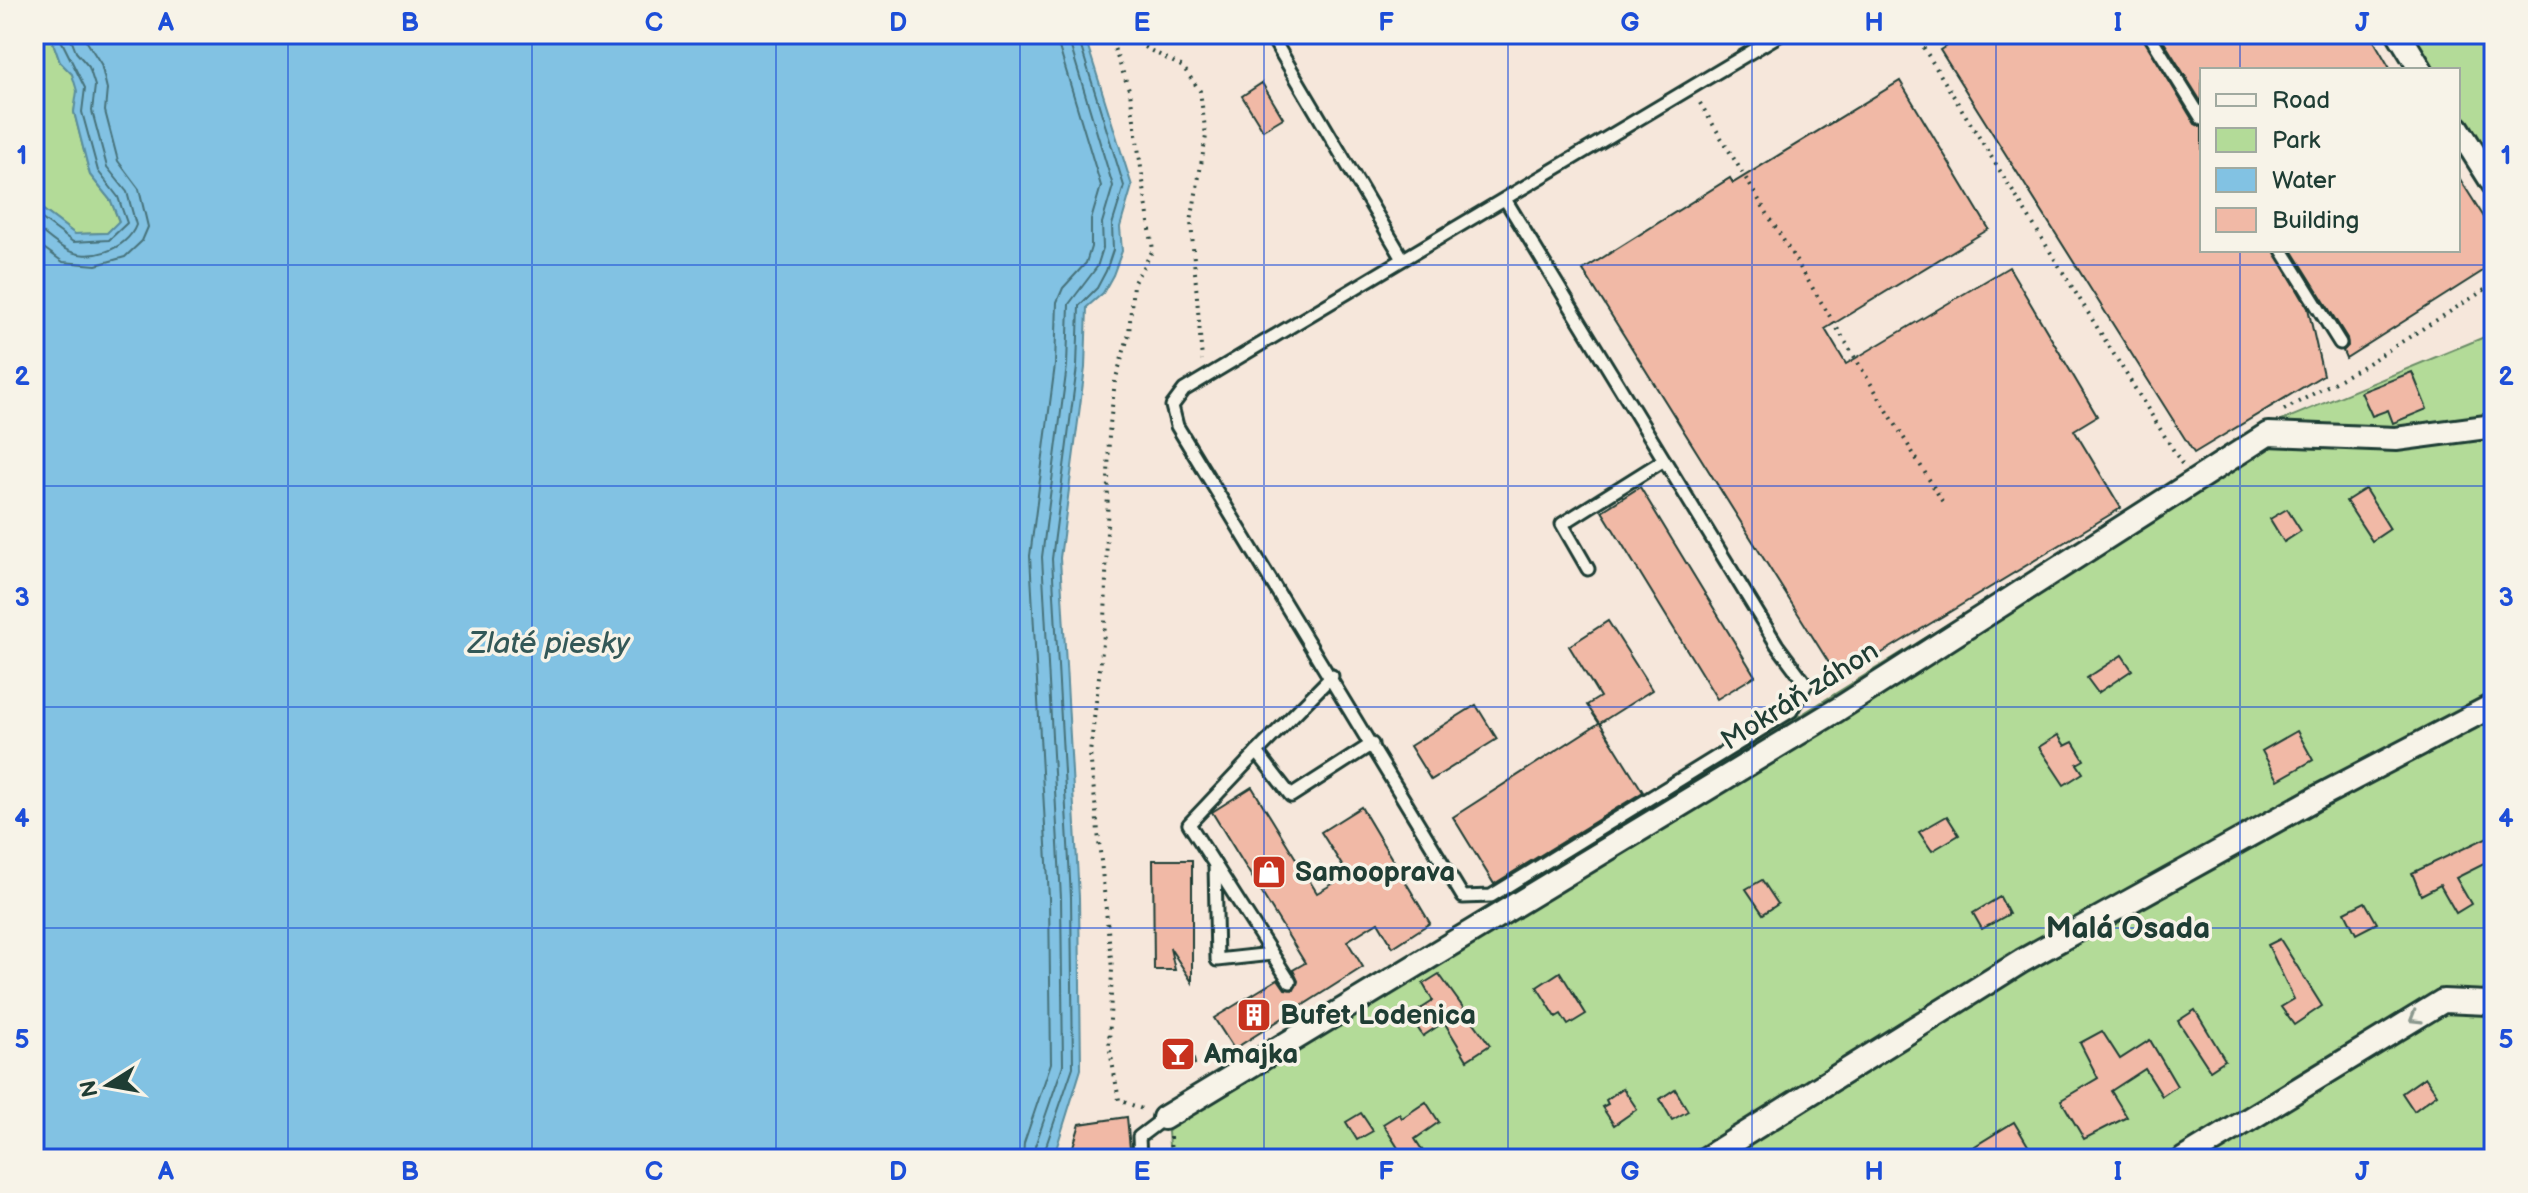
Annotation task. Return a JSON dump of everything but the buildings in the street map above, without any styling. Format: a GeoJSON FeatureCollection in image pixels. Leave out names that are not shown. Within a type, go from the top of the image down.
{"type":"FeatureCollection","features":[{"type":"Feature","properties":{"kind":"street"},"geometry":{"type":"LineString","coordinates":[[2399,34],[2420,68]]}},
{"type":"Feature","properties":{"kind":"street"},"geometry":{"type":"LineString","coordinates":[[2460,131],[2494,185]]}},
{"type":"Feature","properties":{"kind":"street","name":"Mokráň záhon"},"geometry":{"type":"LineString","coordinates":[[1164,1118],[1837,710],[2268,434],[2396,439],[2494,426]]}},
{"type":"Feature","properties":{"kind":"street"},"geometry":{"type":"LineString","coordinates":[[1705,1159],[2022,961],[2318,797],[2494,705]]}},
{"type":"Feature","properties":{"kind":"street"},"geometry":{"type":"LineString","coordinates":[[2184,1159],[2443,1001],[2492,1006]]}},
{"type":"Feature","properties":{"kind":"lane"},"geometry":{"type":"LineString","coordinates":[[1270,34],[1403,259]]}},
{"type":"Feature","properties":{"kind":"lane"},"geometry":{"type":"LineString","coordinates":[[1505,199],[1777,645],[1806,684],[1791,711],[1491,896],[1463,897],[1332,676],[1177,426],[1172,406],[1184,390],[1203,378],[1690,88],[1764,38],[1781,34]]}},
{"type":"Feature","properties":{"kind":"lane"},"geometry":{"type":"LineString","coordinates":[[2149,34],[2200,116]]}},
{"type":"Feature","properties":{"kind":"lane"},"geometry":{"type":"LineString","coordinates":[[2283,252],[2340,343]]}},
{"type":"Feature","properties":{"kind":"lane"},"geometry":{"type":"LineString","coordinates":[[1588,569],[1562,524],[1664,460]]}},
{"type":"Feature","properties":{"kind":"lane"},"geometry":{"type":"LineString","coordinates":[[1290,982],[1189,824],[1332,676]]}},
{"type":"Feature","properties":{"kind":"lane"},"geometry":{"type":"LineString","coordinates":[[1257,752],[1291,796],[1372,744]]}},
{"type":"Feature","properties":{"kind":"lane"},"geometry":{"type":"LineString","coordinates":[[1215,864],[1217,960],[1272,954]]}},
{"type":"Feature","properties":{"kind":"lane"},"geometry":{"type":"LineString","coordinates":[[1140,1159],[1139,1137],[1164,1118]]}},
{"type":"Feature","properties":{"kind":"path"},"geometry":{"type":"LineString","coordinates":[[1109,34],[1130,92],[1153,250],[1133,284],[1129,334],[1115,381],[1109,433],[1105,626],[1090,753],[1112,969],[1109,1045],[1119,1100],[1164,1118]]}},
{"type":"Feature","properties":{"kind":"path"},"geometry":{"type":"LineString","coordinates":[[1137,34],[1140,45],[1183,67],[1200,91],[1206,136],[1191,222],[1203,378]]}},
{"type":"Feature","properties":{"kind":"path"},"geometry":{"type":"LineString","coordinates":[[1915,34],[2184,466]]}},
{"type":"Feature","properties":{"kind":"path"},"geometry":{"type":"LineString","coordinates":[[1690,88],[1944,504]]}},
{"type":"Feature","properties":{"kind":"path"},"geometry":{"type":"LineString","coordinates":[[2279,413],[2360,368],[2494,284]]}},
{"type":"Feature","properties":{"kind":"green space"},"geometry":{"type":"Polygon","coordinates":[[[34,34],[50,34],[60,62],[72,74],[78,91],[74,112],[90,175],[111,201],[119,222],[107,233],[75,234],[34,203],[34,34]]]}},
{"type":"Feature","properties":{"kind":"green space"},"geometry":{"type":"Polygon","coordinates":[[[2407,34],[2494,34],[2494,172],[2460,118],[2460,68],[2428,68],[2407,34]]]}},
{"type":"Feature","properties":{"kind":"green space"},"geometry":{"type":"Polygon","coordinates":[[[2494,333],[2494,1159],[1170,1159],[1168,1132],[1205,1084],[2266,427],[2494,333]]]}},
{"type":"Feature","properties":{"kind":"water","name":"Zlaté piesky"},"geometry":{"type":"Polygon","coordinates":[[[50,34],[1084,34],[1132,186],[1120,227],[1122,251],[1103,293],[1087,307],[1085,368],[1060,558],[1079,897],[1081,1069],[1053,1159],[34,1159],[34,203],[75,234],[107,233],[119,221],[111,201],[90,175],[74,112],[77,91],[72,74],[60,62],[50,34]]]}},
{"type":"Feature","properties":{"kind":"place","name":"Samooprava"},"geometry":{"type":"Point","coordinates":[1269,872]}},
{"type":"Feature","properties":{"kind":"place","name":"Bufet Lodenica"},"geometry":{"type":"Point","coordinates":[1254,1015]}},
{"type":"Feature","properties":{"kind":"place","name":"Amajka"},"geometry":{"type":"Point","coordinates":[1178,1054]}},
{"type":"Feature","properties":{"kind":"district","name":"Malá Osada"},"geometry":{"type":"Point","coordinates":[2128,929]}}]}
